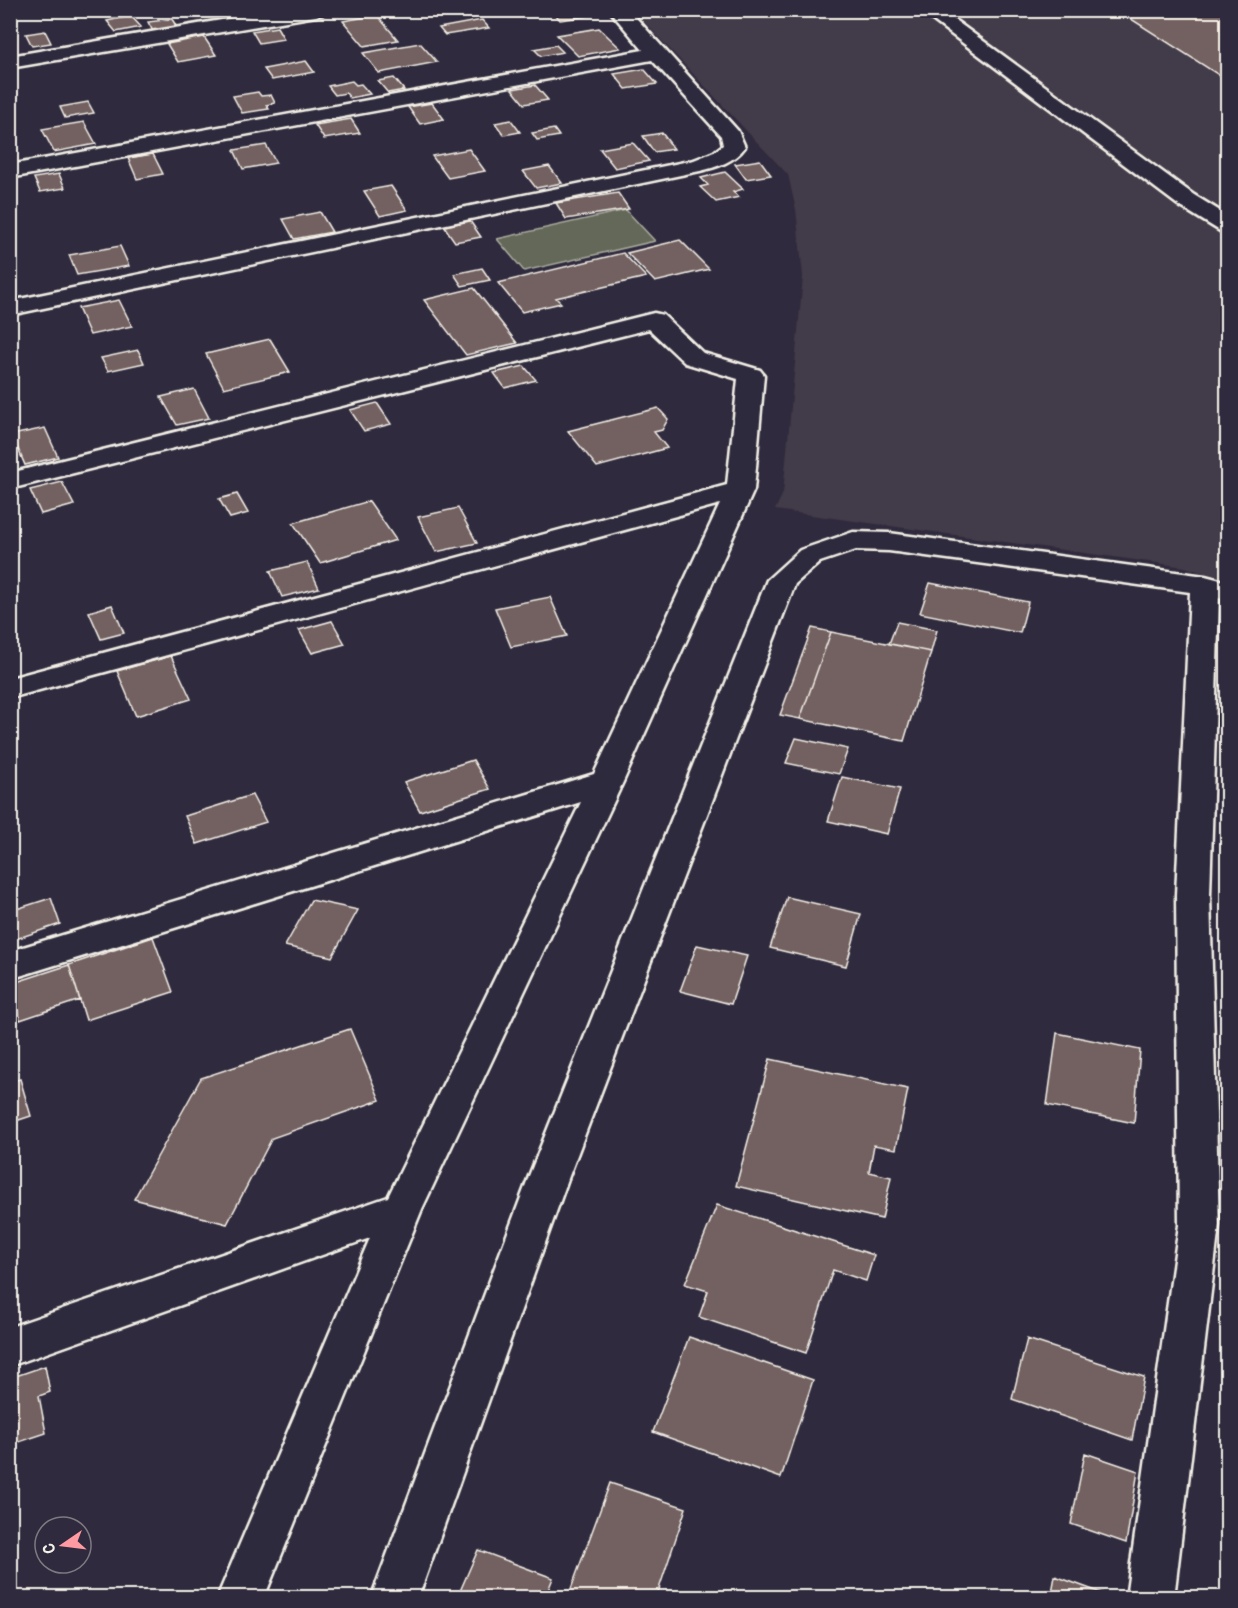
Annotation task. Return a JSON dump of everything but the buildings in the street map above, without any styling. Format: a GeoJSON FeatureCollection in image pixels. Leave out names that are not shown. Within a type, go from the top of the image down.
{"type":"FeatureCollection","features":[{"type":"Feature","properties":{"kind":"lane"},"geometry":{"type":"LineString","coordinates":[[10,62],[316,10]]}},
{"type":"Feature","properties":{"kind":"lane"},"geometry":{"type":"LineString","coordinates":[[10,308],[688,167],[722,157],[734,147],[731,135],[618,10]]}},
{"type":"Feature","properties":{"kind":"lane"},"geometry":{"type":"LineString","coordinates":[[928,10],[1186,200],[1227,226]]}},
{"type":"Feature","properties":{"kind":"lane"},"geometry":{"type":"LineString","coordinates":[[10,172],[658,53]]}},
{"type":"Feature","properties":{"kind":"lane"},"geometry":{"type":"LineString","coordinates":[[10,481],[654,320],[694,358],[751,375],[740,490],[607,782],[402,1209],[240,1598]]}},
{"type":"Feature","properties":{"kind":"lane"},"geometry":{"type":"LineString","coordinates":[[10,688],[740,490]]}},
{"type":"Feature","properties":{"kind":"lane"},"geometry":{"type":"LineString","coordinates":[[394,1598],[549,1176],[782,580],[810,556],[853,542],[890,542],[1216,588],[1193,895],[1199,1225],[1150,1598]]}},
{"type":"Feature","properties":{"kind":"lane"},"geometry":{"type":"LineString","coordinates":[[10,965],[607,782]]}},
{"type":"Feature","properties":{"kind":"lane"},"geometry":{"type":"LineString","coordinates":[[10,1347],[402,1209]]}},
{"type":"Feature","properties":{"kind":"shaded area"},"geometry":{"type":"Polygon","coordinates":[[[634,11],[1227,11],[1227,580],[1185,567],[775,510],[783,493],[803,276],[796,210],[788,175],[634,11]]]}},
{"type":"Feature","properties":{"kind":"green space"},"geometry":{"type":"Polygon","coordinates":[[[626,210],[655,241],[524,271],[497,239],[626,210]]]}}]}
